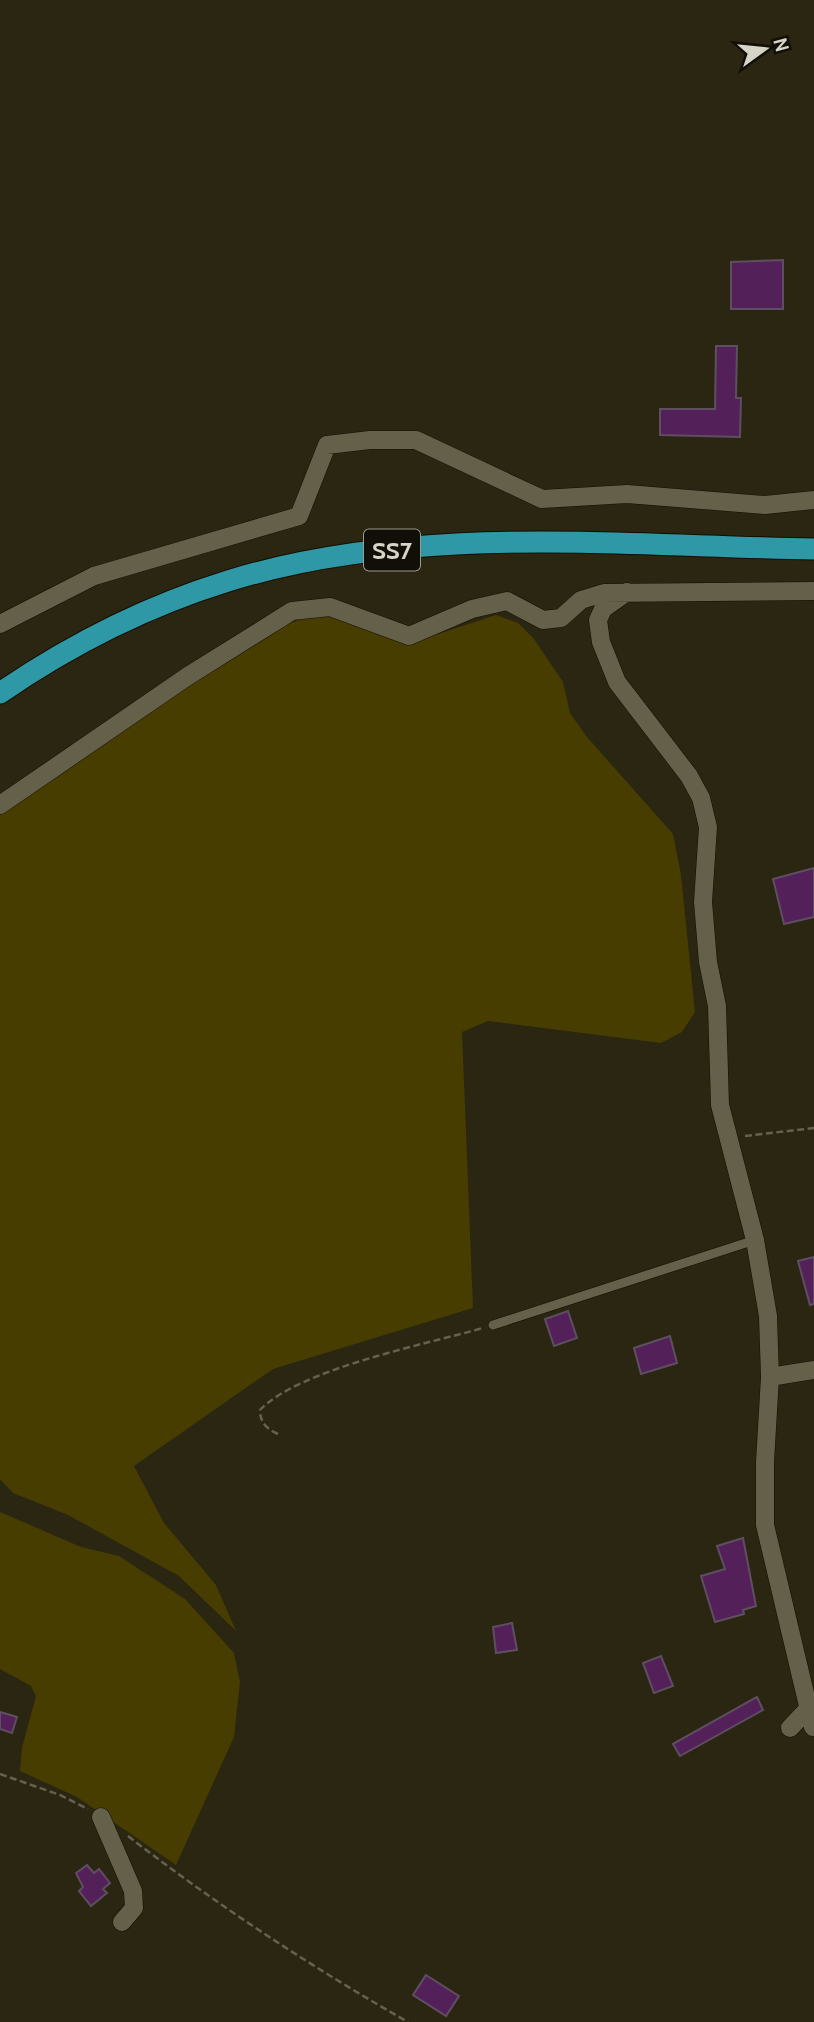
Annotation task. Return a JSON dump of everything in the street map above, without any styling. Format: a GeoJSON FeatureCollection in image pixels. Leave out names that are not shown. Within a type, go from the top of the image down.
{"type":"FeatureCollection","features":[{"type":"Feature","properties":{"kind":"highway","name":"SS7"},"geometry":{"type":"LineString","coordinates":[[0,693],[62,652],[161,605],[229,581],[298,564],[390,550],[465,545],[575,544],[814,549]]}},
{"type":"Feature","properties":{"kind":"street"},"geometry":{"type":"LineString","coordinates":[[0,624],[94,576],[299,516],[327,445],[370,440],[416,440],[542,499],[627,494],[730,497],[765,505],[814,500]]}},
{"type":"Feature","properties":{"kind":"street"},"geometry":{"type":"LineString","coordinates":[[0,805],[188,676],[292,611],[330,607],[409,636],[472,609],[507,601],[543,620],[561,618],[581,600],[604,593],[814,591]]}},
{"type":"Feature","properties":{"kind":"street"},"geometry":{"type":"LineString","coordinates":[[627,592],[603,609],[598,620],[601,642],[617,682],[689,776],[701,797],[708,827],[703,902],[708,962],[718,1006],[720,1105],[755,1240],[764,1260],[770,1377],[765,1462],[765,1525],[813,1727]]}},
{"type":"Feature","properties":{"kind":"street"},"geometry":{"type":"LineString","coordinates":[[770,1377],[814,1370]]}},
{"type":"Feature","properties":{"kind":"street"},"geometry":{"type":"LineString","coordinates":[[790,1728],[808,1709]]}},
{"type":"Feature","properties":{"kind":"street"},"geometry":{"type":"LineString","coordinates":[[101,1817],[134,1891],[134,1908],[122,1922]]}},
{"type":"Feature","properties":{"kind":"lane"},"geometry":{"type":"LineString","coordinates":[[494,1325],[755,1240]]}},
{"type":"Feature","properties":{"kind":"path"},"geometry":{"type":"LineString","coordinates":[[727,1134],[749,1137],[814,1128]]}},
{"type":"Feature","properties":{"kind":"path"},"geometry":{"type":"LineString","coordinates":[[278,1434],[268,1430],[260,1419],[260,1410],[284,1391],[367,1359],[494,1325]]}},
{"type":"Feature","properties":{"kind":"path"},"geometry":{"type":"LineString","coordinates":[[0,1774],[60,1795],[101,1817]]}},
{"type":"Feature","properties":{"kind":"path"},"geometry":{"type":"LineString","coordinates":[[125,1834],[176,1873],[359,1995],[408,2022]]}},
{"type":"Feature","properties":{"kind":"shaded area"},"geometry":{"type":"Polygon","coordinates":[[[322,613],[420,640],[496,615],[518,623],[534,639],[563,682],[570,713],[587,737],[673,834],[681,875],[695,1012],[682,1032],[661,1043],[488,1021],[462,1032],[473,1308],[273,1369],[134,1466],[164,1523],[216,1585],[236,1631],[179,1576],[68,1515],[13,1493],[0,1479],[0,814],[225,657],[273,631],[322,613]]]}},
{"type":"Feature","properties":{"kind":"shaded area"},"geometry":{"type":"Polygon","coordinates":[[[0,1512],[81,1547],[119,1556],[185,1599],[234,1653],[240,1682],[234,1737],[176,1865],[77,1797],[20,1771],[22,1748],[36,1696],[31,1686],[0,1669],[0,1512]]]}},
{"type":"Feature","properties":{"kind":"building"},"geometry":{"type":"Polygon","coordinates":[[[783,260],[783,309],[731,309],[731,262],[783,260]]]}},
{"type":"Feature","properties":{"kind":"building"},"geometry":{"type":"Polygon","coordinates":[[[716,346],[737,346],[736,398],[741,398],[740,437],[660,435],[660,409],[715,409],[716,346]]]}},
{"type":"Feature","properties":{"kind":"building"},"geometry":{"type":"Polygon","coordinates":[[[814,868],[814,917],[784,924],[773,879],[814,868]]]}},
{"type":"Feature","properties":{"kind":"building"},"geometry":{"type":"Polygon","coordinates":[[[814,1257],[814,1304],[810,1305],[798,1261],[814,1257]]]}},
{"type":"Feature","properties":{"kind":"building"},"geometry":{"type":"Polygon","coordinates":[[[568,1311],[577,1338],[554,1346],[545,1319],[568,1311]]]}},
{"type":"Feature","properties":{"kind":"building"},"geometry":{"type":"Polygon","coordinates":[[[670,1336],[677,1363],[641,1374],[634,1348],[670,1336]]]}},
{"type":"Feature","properties":{"kind":"building"},"geometry":{"type":"Polygon","coordinates":[[[743,1538],[756,1606],[743,1610],[744,1614],[715,1622],[701,1576],[725,1569],[717,1546],[743,1538]]]}},
{"type":"Feature","properties":{"kind":"building"},"geometry":{"type":"Polygon","coordinates":[[[512,1623],[517,1650],[496,1653],[493,1627],[512,1623]]]}},
{"type":"Feature","properties":{"kind":"building"},"geometry":{"type":"Polygon","coordinates":[[[661,1656],[673,1686],[654,1693],[643,1663],[661,1656]]]}},
{"type":"Feature","properties":{"kind":"building"},"geometry":{"type":"Polygon","coordinates":[[[757,1697],[763,1710],[680,1756],[673,1744],[757,1697]]]}},
{"type":"Feature","properties":{"kind":"building"},"geometry":{"type":"Polygon","coordinates":[[[0,1712],[17,1717],[12,1733],[0,1729],[0,1712]]]}},
{"type":"Feature","properties":{"kind":"building"},"geometry":{"type":"Polygon","coordinates":[[[87,1865],[94,1873],[99,1869],[110,1883],[103,1889],[107,1893],[91,1906],[79,1891],[83,1887],[76,1873],[87,1865]]]}},
{"type":"Feature","properties":{"kind":"building"},"geometry":{"type":"Polygon","coordinates":[[[426,1975],[459,1996],[446,2016],[413,1995],[426,1975]]]}}]}
